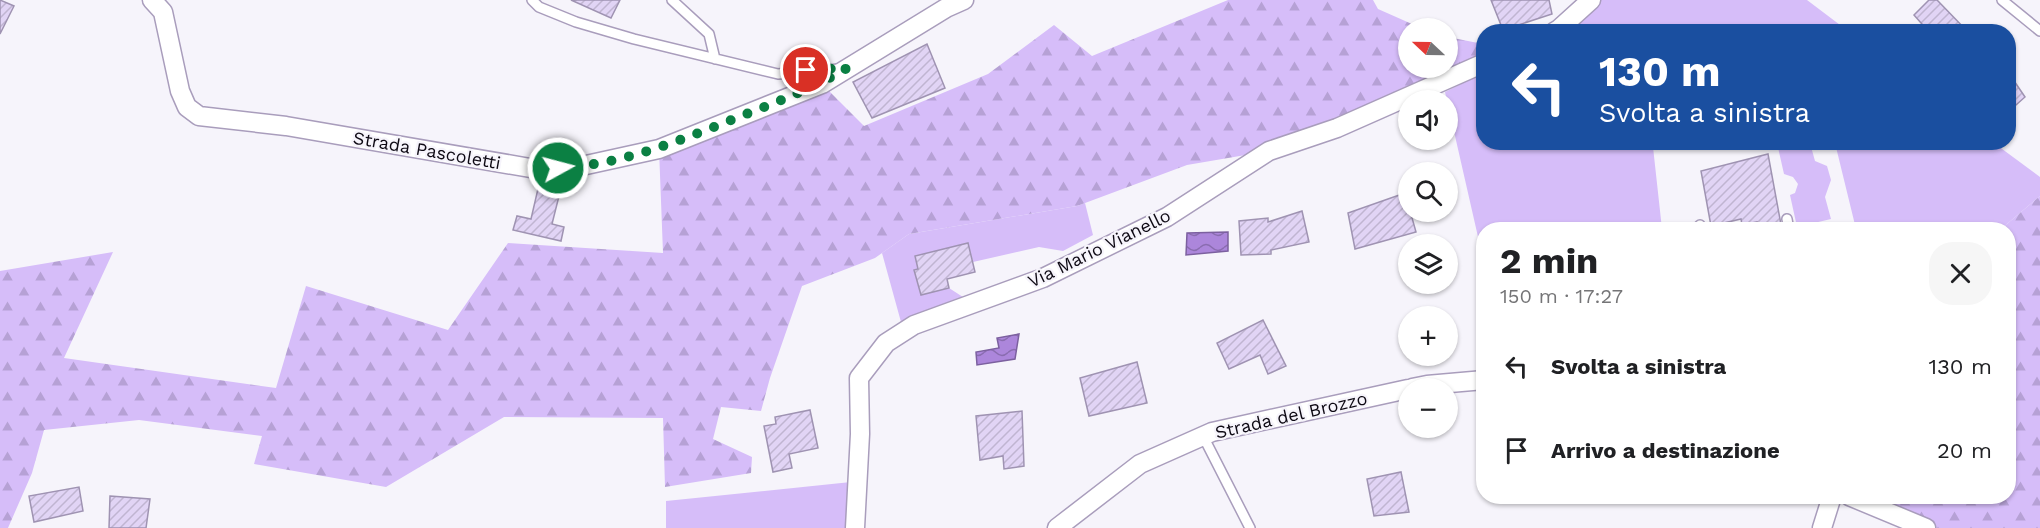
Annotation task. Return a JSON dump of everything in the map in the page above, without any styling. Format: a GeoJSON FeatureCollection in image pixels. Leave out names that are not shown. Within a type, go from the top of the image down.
{"type":"FeatureCollection","features":[{"type":"Feature","properties":{"kind":"street","name":"Strada Pascoletti"},"geometry":{"type":"LineString","coordinates":[[152,0],[163,12],[183,99],[187,107],[199,116],[286,126],[536,169],[577,167],[659,149],[822,84],[946,8],[964,0]]}},
{"type":"Feature","properties":{"kind":"street"},"geometry":{"type":"LineString","coordinates":[[1565,24],[1591,0]]}},
{"type":"Feature","properties":{"kind":"street","name":"Via Mario Vianello"},"geometry":{"type":"LineString","coordinates":[[855,528],[860,434],[859,378],[886,343],[914,325],[1043,278],[1167,217],[1269,151],[1337,128],[1476,67]]}},
{"type":"Feature","properties":{"kind":"street","name":"Strada del Brozzo"},"geometry":{"type":"LineString","coordinates":[[1458,383],[1476,382]]}},
{"type":"Feature","properties":{"kind":"street","name":"Strada del Brozzo"},"geometry":{"type":"LineString","coordinates":[[1057,528],[1140,464],[1212,432],[1398,392]]}},
{"type":"Feature","properties":{"kind":"street"},"geometry":{"type":"LineString","coordinates":[[1821,528],[1829,504]]}},
{"type":"Feature","properties":{"kind":"street"},"geometry":{"type":"LineString","coordinates":[[1868,504],[1926,528]]}},
{"type":"Feature","properties":{"kind":"lane"},"geometry":{"type":"LineString","coordinates":[[532,0],[539,7],[576,22],[778,74],[847,68]]}},
{"type":"Feature","properties":{"kind":"lane"},"geometry":{"type":"LineString","coordinates":[[672,0],[709,34],[715,58]]}},
{"type":"Feature","properties":{"kind":"lane"},"geometry":{"type":"LineString","coordinates":[[2002,0],[2040,31]]}},
{"type":"Feature","properties":{"kind":"lane"},"geometry":{"type":"LineString","coordinates":[[1203,436],[1250,528]]}},
{"type":"Feature","properties":{"kind":"green space"},"geometry":{"type":"Polygon","coordinates":[[[1228,0],[1373,0],[1378,9],[1398,18],[1398,78],[1447,78],[1417,90],[1398,90],[1398,98],[1269,151],[1187,165],[1077,206],[909,234],[875,258],[802,286],[761,411],[721,407],[713,439],[752,457],[751,473],[665,487],[663,418],[504,417],[386,487],[254,464],[262,436],[139,420],[44,430],[32,473],[8,528],[0,528],[0,271],[113,252],[64,358],[276,388],[306,286],[448,330],[508,243],[663,253],[659,149],[822,84],[864,126],[988,74],[1054,25],[1092,56],[1228,0]]]}},
{"type":"Feature","properties":{"kind":"green space"},"geometry":{"type":"Polygon","coordinates":[[[1599,0],[1807,0],[1839,24],[1573,24],[1599,0]]]}},
{"type":"Feature","properties":{"kind":"green space"},"geometry":{"type":"Polygon","coordinates":[[[1458,39],[1476,43],[1476,66],[1458,73],[1458,39]]]}},
{"type":"Feature","properties":{"kind":"green space"},"geometry":{"type":"Polygon","coordinates":[[[1476,76],[1476,150],[1653,150],[1661,222],[1476,222],[1476,228],[1458,149],[1458,90],[1449,90],[1476,76]]]}},
{"type":"Feature","properties":{"kind":"green space"},"geometry":{"type":"Polygon","coordinates":[[[1779,150],[1812,150],[1815,161],[1827,166],[1831,180],[1825,197],[1831,219],[1818,222],[1796,222],[1790,195],[1795,193],[1798,184],[1793,177],[1784,174],[1779,150]]]}},
{"type":"Feature","properties":{"kind":"green space"},"geometry":{"type":"Polygon","coordinates":[[[1837,150],[2003,150],[2040,177],[2040,196],[2009,222],[1854,222],[1837,150]]]}},
{"type":"Feature","properties":{"kind":"green space"},"geometry":{"type":"Polygon","coordinates":[[[2040,196],[2040,528],[1926,528],[1866,504],[2016,504],[2016,222],[2009,222],[2040,196]]]}},
{"type":"Feature","properties":{"kind":"green space"},"geometry":{"type":"Polygon","coordinates":[[[1085,203],[1093,235],[1063,251],[1039,247],[973,262],[968,244],[915,256],[918,269],[914,270],[921,295],[949,288],[966,299],[901,322],[882,253],[909,234],[1085,203]]]}},
{"type":"Feature","properties":{"kind":"green space"},"geometry":{"type":"Polygon","coordinates":[[[851,482],[845,528],[666,528],[666,501],[851,482]]]}},
{"type":"Feature","properties":{"kind":"water"},"geometry":{"type":"Polygon","coordinates":[[[1228,232],[1228,251],[1186,255],[1187,233],[1228,232]]]}},
{"type":"Feature","properties":{"kind":"water"},"geometry":{"type":"Polygon","coordinates":[[[1019,334],[1015,359],[977,365],[976,352],[999,348],[997,338],[1019,334]]]}},
{"type":"Feature","properties":{"kind":"building"},"geometry":{"type":"Polygon","coordinates":[[[0,0],[14,6],[0,34],[0,0]]]}},
{"type":"Feature","properties":{"kind":"building"},"geometry":{"type":"Polygon","coordinates":[[[571,0],[620,0],[611,18],[571,0]]]}},
{"type":"Feature","properties":{"kind":"building"},"geometry":{"type":"Polygon","coordinates":[[[1491,0],[1549,0],[1552,14],[1521,24],[1501,24],[1491,0]]]}},
{"type":"Feature","properties":{"kind":"building"},"geometry":{"type":"Polygon","coordinates":[[[1929,0],[1937,0],[1960,24],[1922,24],[1914,15],[1929,0]]]}},
{"type":"Feature","properties":{"kind":"building"},"geometry":{"type":"Polygon","coordinates":[[[927,44],[945,88],[872,118],[853,82],[927,44]]]}},
{"type":"Feature","properties":{"kind":"building"},"geometry":{"type":"Polygon","coordinates":[[[2016,84],[2025,97],[2016,105],[2016,84]]]}},
{"type":"Feature","properties":{"kind":"building"},"geometry":{"type":"Polygon","coordinates":[[[1768,154],[1781,222],[1742,222],[1741,219],[1710,222],[1701,171],[1768,154]]]}},
{"type":"Feature","properties":{"kind":"building"},"geometry":{"type":"Polygon","coordinates":[[[540,180],[562,184],[552,224],[564,227],[561,241],[513,230],[517,216],[531,219],[540,180]]]}},
{"type":"Feature","properties":{"kind":"building"},"geometry":{"type":"Polygon","coordinates":[[[1398,195],[1398,222],[1413,222],[1416,232],[1398,234],[1398,237],[1355,249],[1348,213],[1398,195]]]}},
{"type":"Feature","properties":{"kind":"building"},"geometry":{"type":"Polygon","coordinates":[[[1302,211],[1309,242],[1271,250],[1271,254],[1241,255],[1239,221],[1268,218],[1268,222],[1302,211]]]}},
{"type":"Feature","properties":{"kind":"building"},"geometry":{"type":"Polygon","coordinates":[[[968,243],[975,272],[947,279],[949,288],[921,295],[914,270],[918,269],[915,256],[968,243]]]}},
{"type":"Feature","properties":{"kind":"building"},"geometry":{"type":"Polygon","coordinates":[[[1263,320],[1286,366],[1268,374],[1260,355],[1229,369],[1217,343],[1263,320]]]}},
{"type":"Feature","properties":{"kind":"building"},"geometry":{"type":"Polygon","coordinates":[[[1137,362],[1147,403],[1089,416],[1080,378],[1137,362]]]}},
{"type":"Feature","properties":{"kind":"building"},"geometry":{"type":"Polygon","coordinates":[[[810,410],[818,448],[789,454],[792,468],[773,472],[764,426],[776,424],[775,417],[810,410]]]}},
{"type":"Feature","properties":{"kind":"building"},"geometry":{"type":"Polygon","coordinates":[[[1022,411],[1024,466],[1004,469],[1003,456],[980,460],[976,416],[1022,411]]]}},
{"type":"Feature","properties":{"kind":"building"},"geometry":{"type":"Polygon","coordinates":[[[1401,472],[1409,512],[1374,516],[1367,479],[1401,472]]]}},
{"type":"Feature","properties":{"kind":"building"},"geometry":{"type":"Polygon","coordinates":[[[79,487],[83,511],[34,522],[29,496],[79,487]]]}},
{"type":"Feature","properties":{"kind":"building"},"geometry":{"type":"Polygon","coordinates":[[[110,496],[150,499],[146,528],[109,528],[110,496]]]}},
{"type":"Feature","properties":{"kind":"route"},"geometry":{"type":"LineString","coordinates":[[558,168],[577,167],[659,149],[822,84],[847,68],[806,70]]}}]}
